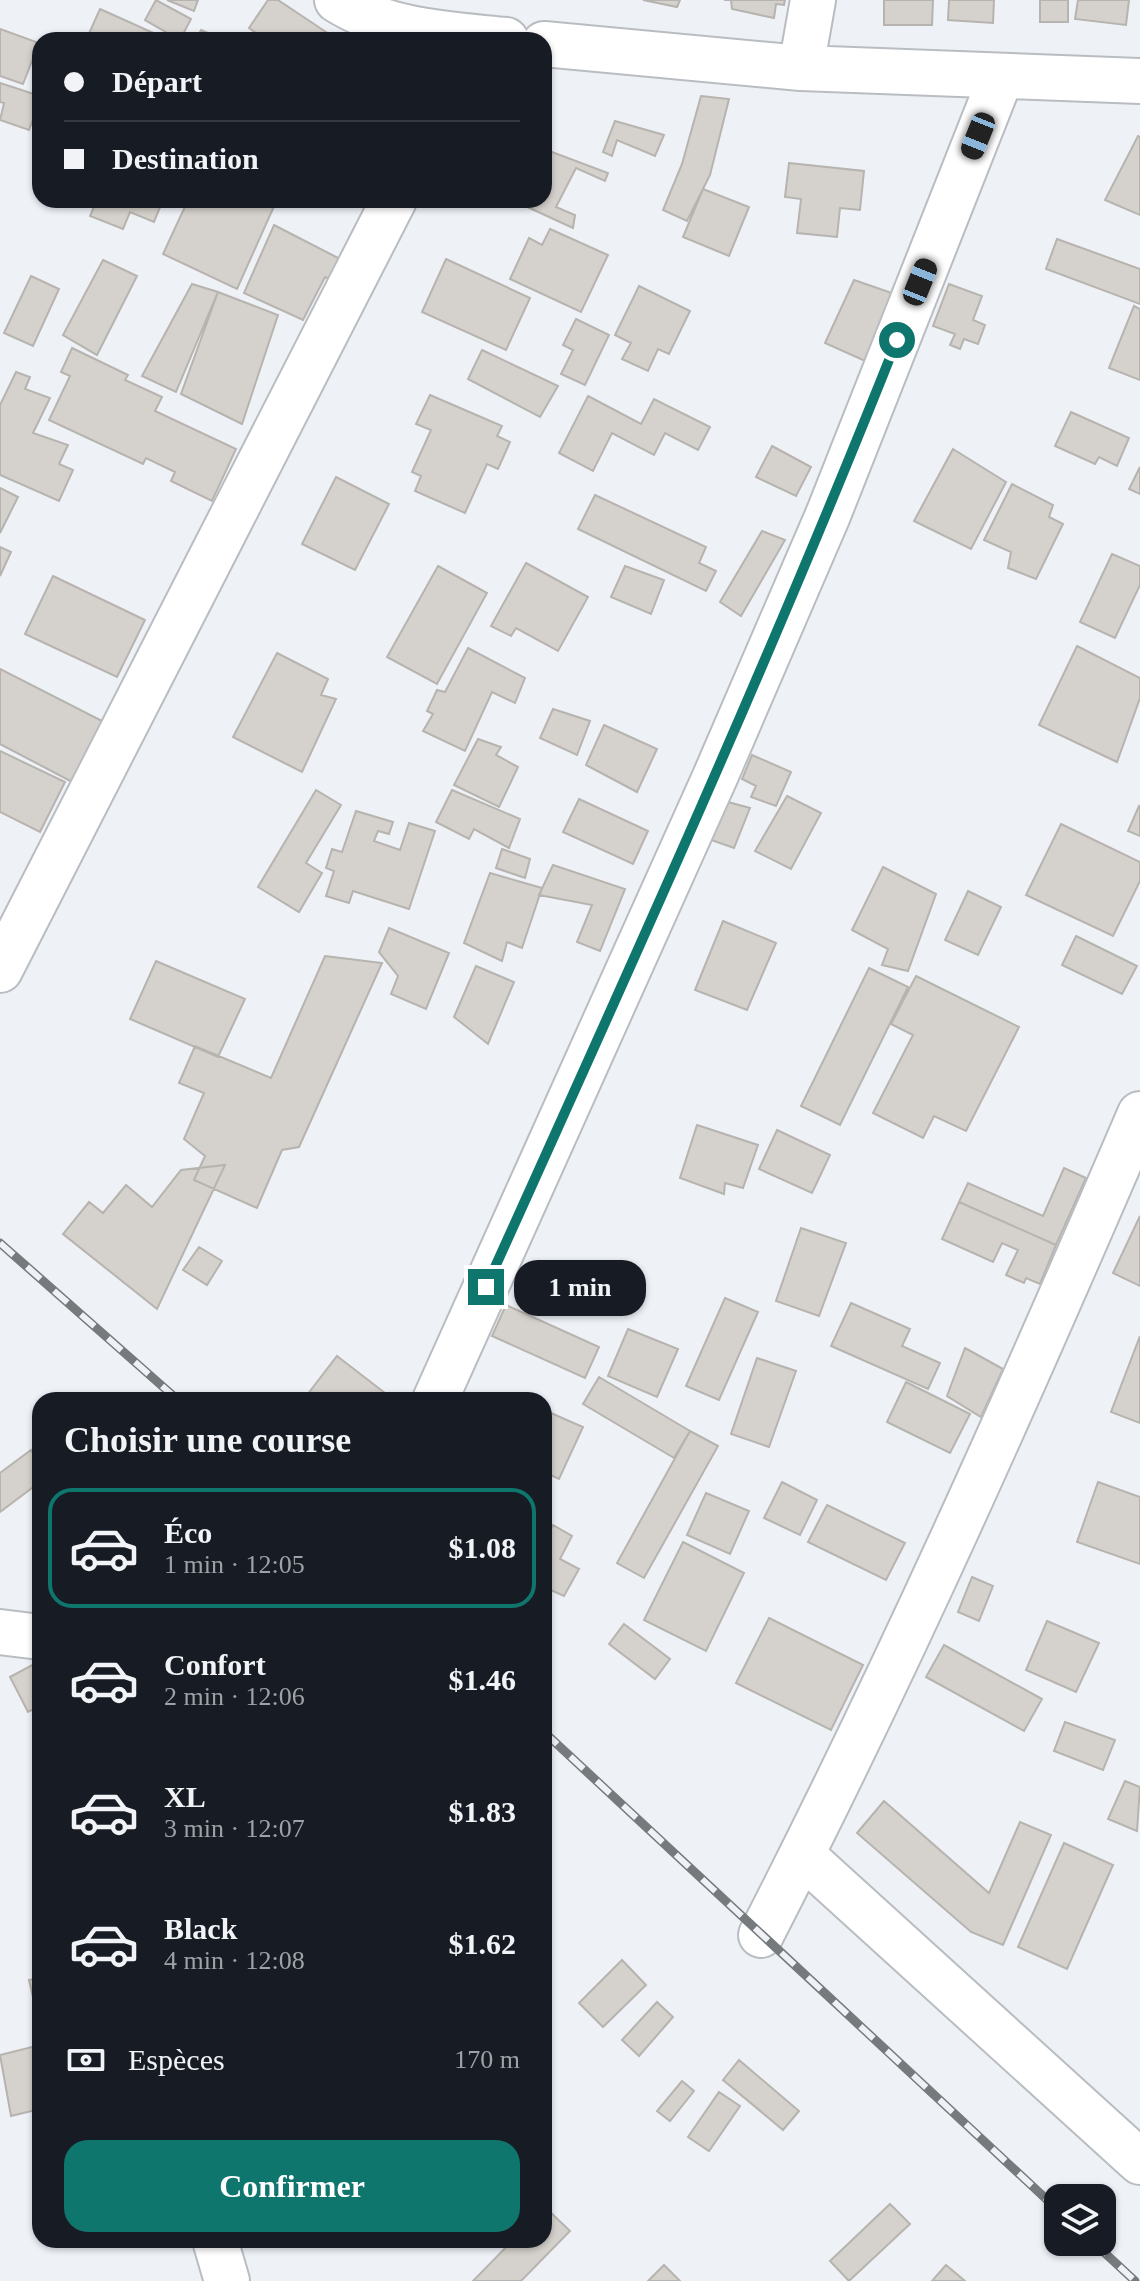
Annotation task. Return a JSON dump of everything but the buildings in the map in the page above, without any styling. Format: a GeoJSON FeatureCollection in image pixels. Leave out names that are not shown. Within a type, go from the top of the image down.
{"type":"FeatureCollection","features":[{"type":"Feature","properties":{"kind":"street"},"geometry":{"type":"LineString","coordinates":[[337,0],[368,18],[440,32]]}},
{"type":"Feature","properties":{"kind":"street"},"geometry":{"type":"LineString","coordinates":[[801,68],[813,0]]}},
{"type":"Feature","properties":{"kind":"street"},"geometry":{"type":"LineString","coordinates":[[552,45],[801,68],[1140,81]]}},
{"type":"Feature","properties":{"kind":"street"},"geometry":{"type":"LineString","coordinates":[[439,1392],[821,529],[1001,77]]}},
{"type":"Feature","properties":{"kind":"street"},"geometry":{"type":"LineString","coordinates":[[0,970],[390,208]]}},
{"type":"Feature","properties":{"kind":"street"},"geometry":{"type":"LineString","coordinates":[[761,1935],[842,1778],[1004,1431],[1140,1114]]}},
{"type":"Feature","properties":{"kind":"street"},"geometry":{"type":"LineString","coordinates":[[0,1632],[32,1636]]}},
{"type":"Feature","properties":{"kind":"street"},"geometry":{"type":"LineString","coordinates":[[802,1855],[1140,2162]]}},
{"type":"Feature","properties":{"kind":"street"},"geometry":{"type":"LineString","coordinates":[[217,2248],[227,2281]]}},
{"type":"Feature","properties":{"kind":"railway"},"geometry":{"type":"LineString","coordinates":[[0,1243],[169,1392]]}},
{"type":"Feature","properties":{"kind":"railway"},"geometry":{"type":"LineString","coordinates":[[552,1739],[1044,2197]]}},
{"type":"Feature","properties":{"kind":"railway"},"geometry":{"type":"LineString","coordinates":[[1108,2256],[1135,2281]]}},
{"type":"Feature","properties":{"kind":"route"},"geometry":{"type":"LineString","coordinates":[[486,1287],[715,777],[828,515],[897,340]]}}]}
